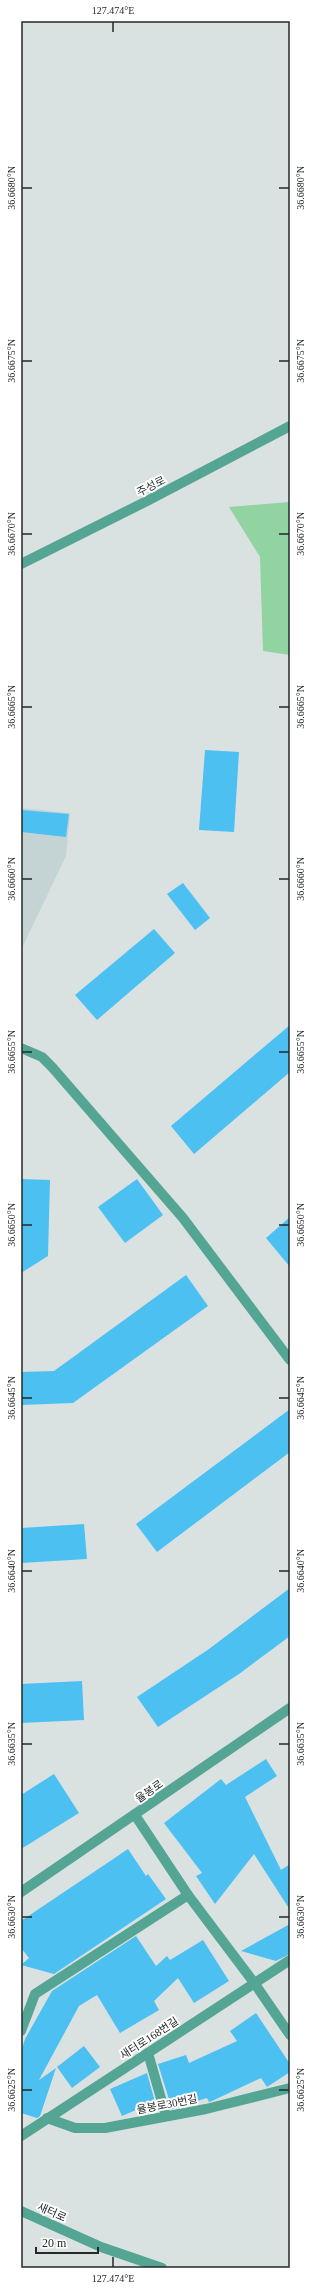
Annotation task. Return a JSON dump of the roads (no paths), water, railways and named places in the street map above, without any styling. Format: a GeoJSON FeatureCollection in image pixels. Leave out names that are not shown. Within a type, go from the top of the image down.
{"type":"FeatureCollection","features":[{"type":"Feature","properties":{"kind":"street","name":"주성로"},"geometry":{"type":"LineString","coordinates":[[21,564],[147,501],[290,426]]}},
{"type":"Feature","properties":{"kind":"street"},"geometry":{"type":"LineString","coordinates":[[21,1048],[42,1057],[52,1067],[183,1218],[290,1360]]}},
{"type":"Feature","properties":{"kind":"street","name":"율봉로"},"geometry":{"type":"LineString","coordinates":[[21,1892],[136,1815],[290,1708]]}},
{"type":"Feature","properties":{"kind":"street"},"geometry":{"type":"LineString","coordinates":[[136,1815],[188,1895],[255,1984],[290,2035]]}},
{"type":"Feature","properties":{"kind":"street"},"geometry":{"type":"LineString","coordinates":[[21,2031],[35,1994],[188,1895]]}},
{"type":"Feature","properties":{"kind":"street","name":"새터로168번길"},"geometry":{"type":"LineString","coordinates":[[21,2136],[290,1960]]}},
{"type":"Feature","properties":{"kind":"street"},"geometry":{"type":"LineString","coordinates":[[148,2053],[166,2116]]}},
{"type":"Feature","properties":{"kind":"street","name":"율봉로30번길"},"geometry":{"type":"LineString","coordinates":[[47,2118],[75,2128],[105,2128],[290,2088]]}},
{"type":"Feature","properties":{"kind":"street","name":"새터로"},"geometry":{"type":"LineString","coordinates":[[21,2211],[102,2247],[162,2268]]}}]}
